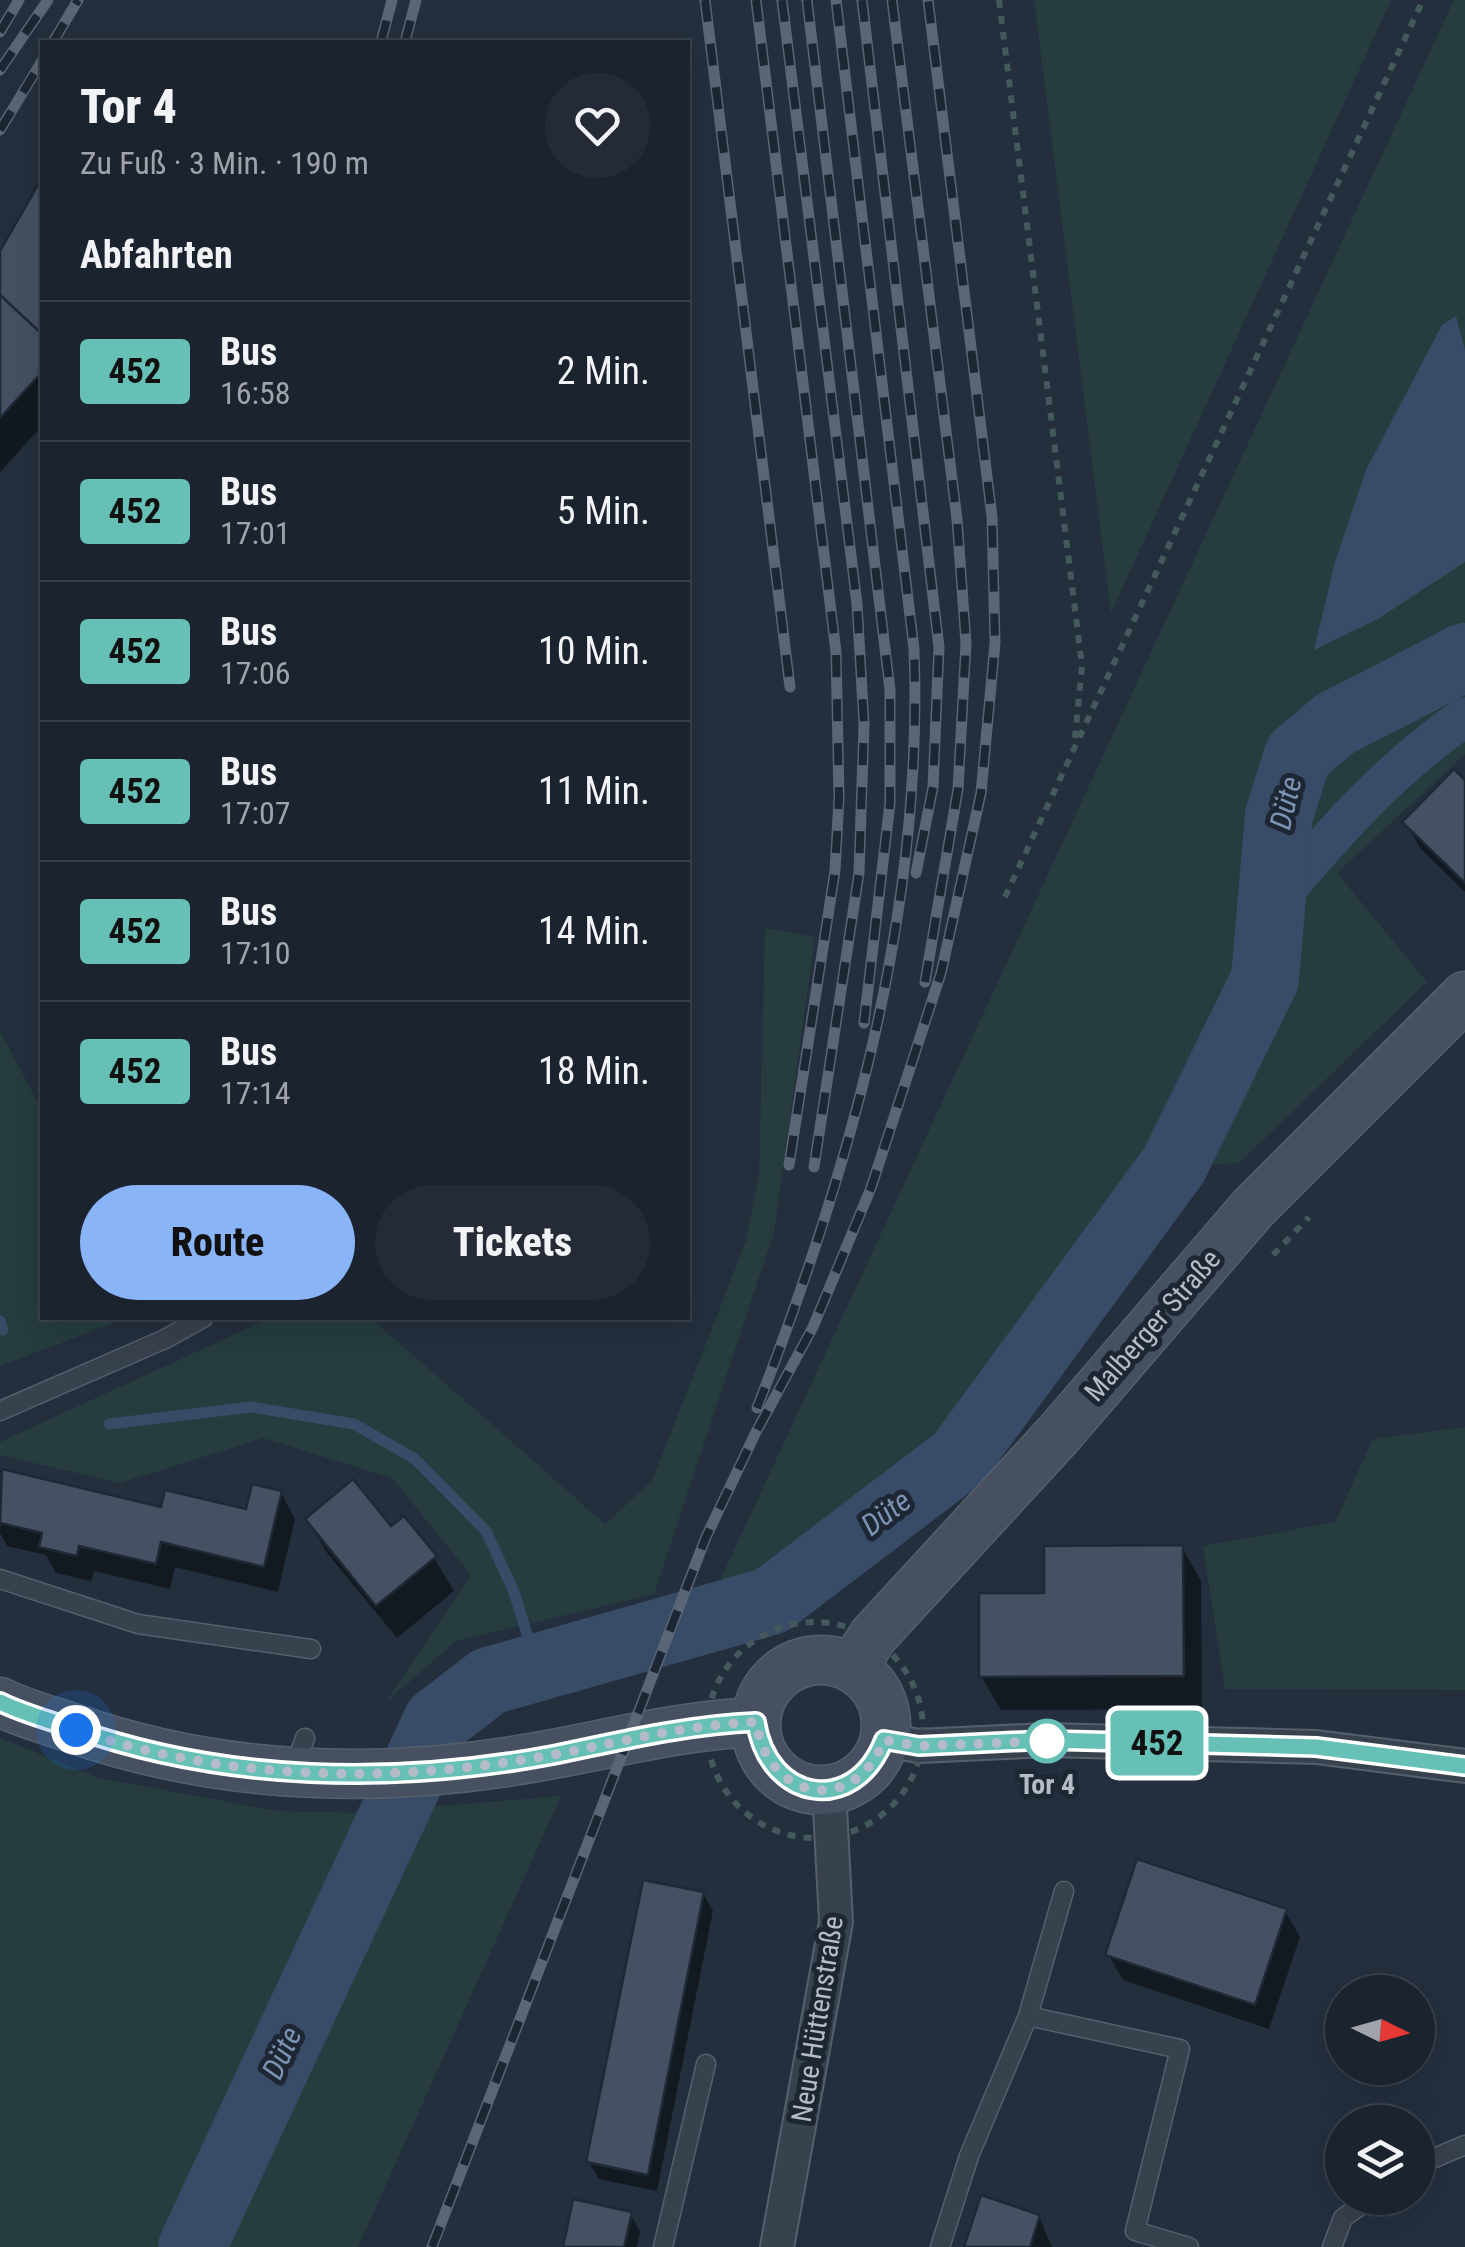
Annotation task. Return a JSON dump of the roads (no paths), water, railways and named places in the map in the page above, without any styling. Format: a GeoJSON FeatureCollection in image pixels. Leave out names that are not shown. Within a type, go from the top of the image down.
{"type":"FeatureCollection","features":[{"type":"Feature","properties":{"kind":"street","name":"Malberger Straße"},"geometry":{"type":"LineString","coordinates":[[863,1652],[1058,1434],[1252,1208],[1465,996]]}},
{"type":"Feature","properties":{"kind":"street"},"geometry":{"type":"LineString","coordinates":[[902,1743],[886,1719],[882,1698],[870,1681],[863,1652],[833,1660],[810,1660],[789,1668],[772,1681],[761,1700],[756,1722],[768,1762],[783,1778],[802,1787],[829,1789],[862,1776],[902,1743],[1047,1740],[1316,1747],[1465,1766]]}},
{"type":"Feature","properties":{"kind":"street"},"geometry":{"type":"LineString","coordinates":[[0,1702],[111,1742],[196,1761],[299,1756],[365,1776],[552,1755],[707,1724],[756,1722]]}},
{"type":"Feature","properties":{"kind":"street","name":"Neue Hüttenstraße"},"geometry":{"type":"LineString","coordinates":[[777,2247],[836,1922],[829,1789]]}},
{"type":"Feature","properties":{"kind":"lane"},"geometry":{"type":"LineString","coordinates":[[0,1411],[199,1320]]}},
{"type":"Feature","properties":{"kind":"lane"},"geometry":{"type":"LineString","coordinates":[[0,1579],[138,1624],[311,1648]]}},
{"type":"Feature","properties":{"kind":"lane"},"geometry":{"type":"LineString","coordinates":[[940,2247],[968,2156],[1028,2016],[1064,1891]]}},
{"type":"Feature","properties":{"kind":"lane"},"geometry":{"type":"LineString","coordinates":[[1028,2016],[1180,2049],[1135,2231],[1189,2247]]}},
{"type":"Feature","properties":{"kind":"lane"},"geometry":{"type":"LineString","coordinates":[[664,2247],[706,2064]]}},
{"type":"Feature","properties":{"kind":"lane"},"geometry":{"type":"LineString","coordinates":[[1435,2158],[1465,2145]]}},
{"type":"Feature","properties":{"kind":"lane"},"geometry":{"type":"LineString","coordinates":[[1332,2247],[1347,2215]]}},
{"type":"Feature","properties":{"kind":"water"},"geometry":{"type":"Polygon","coordinates":[[[1456,316],[1465,350],[1465,562],[1378,619],[1314,650],[1335,562],[1366,470],[1442,325],[1456,316]]]}},
{"type":"Feature","properties":{"kind":"waterway","name":"Düte"},"geometry":{"type":"LineString","coordinates":[[192,2247],[437,1721],[489,1681],[771,1601],[959,1458],[1174,1165],[1265,979],[1279,815],[1298,755],[1335,724],[1465,657]]}},
{"type":"Feature","properties":{"kind":"waterway"},"geometry":{"type":"LineString","coordinates":[[1274,903],[1387,780],[1465,717]]}},
{"type":"Feature","properties":{"kind":"waterway"},"geometry":{"type":"LineString","coordinates":[[0,1321],[3,1330]]}},
{"type":"Feature","properties":{"kind":"waterway"},"geometry":{"type":"LineString","coordinates":[[109,1424],[251,1407],[354,1424],[415,1459],[486,1531],[514,1592],[537,1667]]}},
{"type":"Feature","properties":{"kind":"railway"},"geometry":{"type":"LineString","coordinates":[[0,32],[19,0]]}},
{"type":"Feature","properties":{"kind":"railway"},"geometry":{"type":"LineString","coordinates":[[0,70],[48,0]]}},
{"type":"Feature","properties":{"kind":"railway"},"geometry":{"type":"LineString","coordinates":[[54,40],[78,0]]}},
{"type":"Feature","properties":{"kind":"railway"},"geometry":{"type":"LineString","coordinates":[[382,40],[392,0]]}},
{"type":"Feature","properties":{"kind":"railway"},"geometry":{"type":"LineString","coordinates":[[406,40],[416,0]]}},
{"type":"Feature","properties":{"kind":"railway"},"geometry":{"type":"LineString","coordinates":[[705,0],[790,687]]}},
{"type":"Feature","properties":{"kind":"railway"},"geometry":{"type":"LineString","coordinates":[[756,0],[836,652],[839,798],[835,871],[789,1165]]}},
{"type":"Feature","properties":{"kind":"railway"},"geometry":{"type":"LineString","coordinates":[[782,0],[857,604],[864,725],[859,873],[814,1167]]}},
{"type":"Feature","properties":{"kind":"railway"},"geometry":{"type":"LineString","coordinates":[[807,0],[890,690],[890,803],[864,1023]]}},
{"type":"Feature","properties":{"kind":"railway"},"geometry":{"type":"LineString","coordinates":[[757,1408],[823,1224],[874,1036],[894,940],[907,844],[914,747],[914,649],[836,0]]}},
{"type":"Feature","properties":{"kind":"railway"},"geometry":{"type":"LineString","coordinates":[[862,0],[939,647],[933,787],[916,873]]}},
{"type":"Feature","properties":{"kind":"railway"},"geometry":{"type":"LineString","coordinates":[[892,0],[957,519],[966,643],[958,789],[925,982]]}},
{"type":"Feature","properties":{"kind":"railway"},"geometry":{"type":"LineString","coordinates":[[432,2247],[706,1537],[756,1432],[813,1327],[871,1188],[941,973],[981,793],[995,643],[992,517],[928,0]]}},
{"type":"Feature","properties":{"kind":"railway"},"geometry":{"type":"LineString","coordinates":[[0,130],[40,64]]}},
{"type":"Feature","properties":{"kind":"place","name":"Tor 4"},"geometry":{"type":"Point","coordinates":[1047,1741]}}]}
